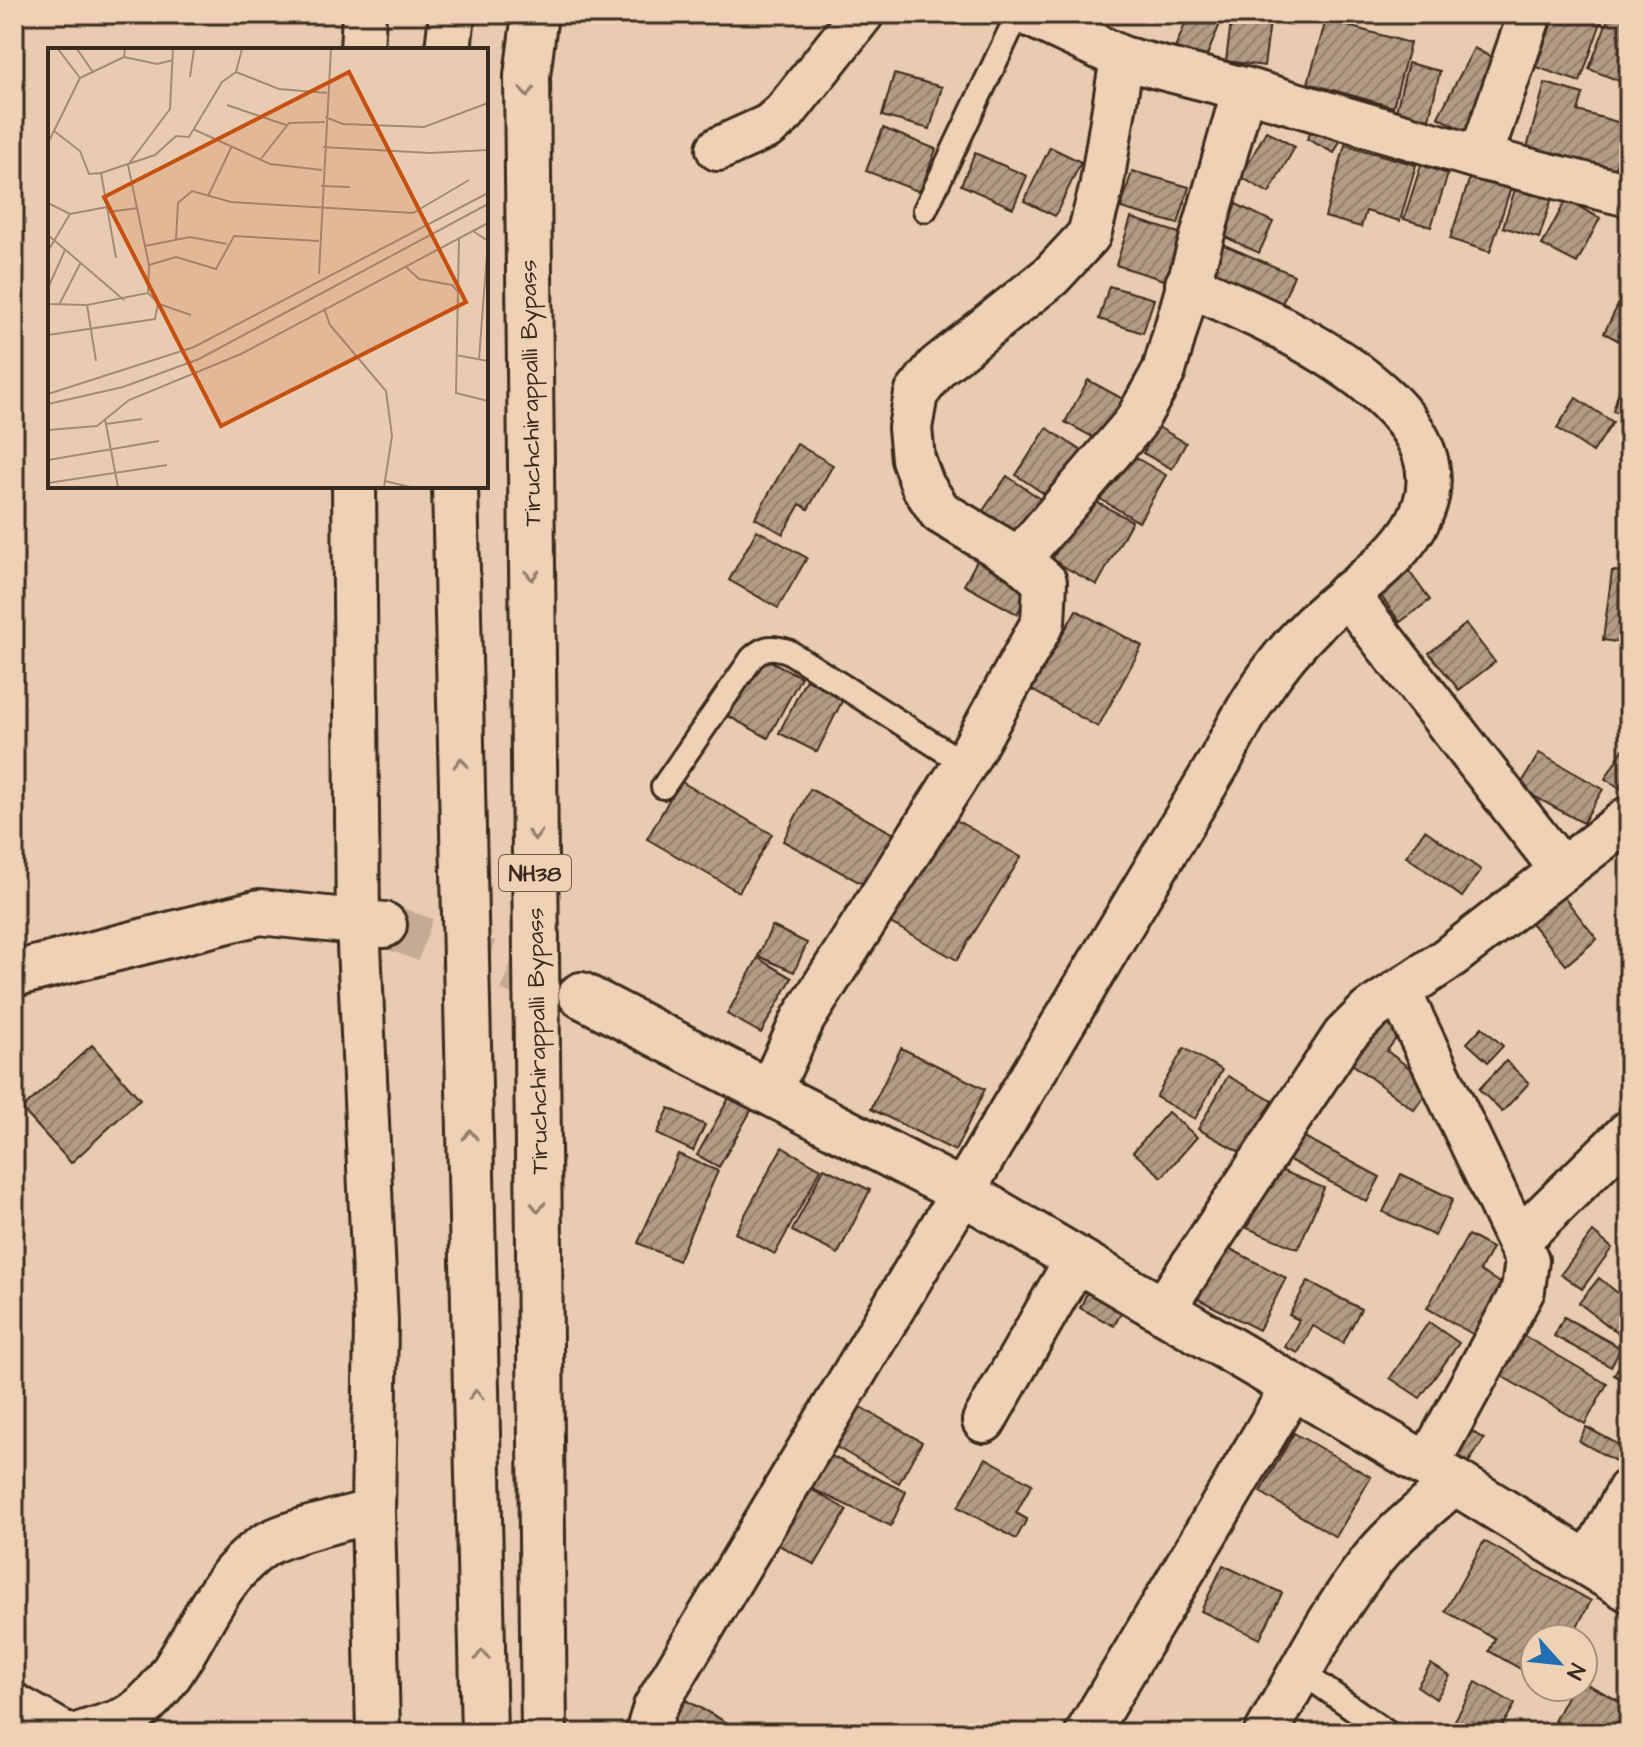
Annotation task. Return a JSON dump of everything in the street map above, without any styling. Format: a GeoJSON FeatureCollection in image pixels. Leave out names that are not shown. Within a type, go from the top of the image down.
{"type":"FeatureCollection","features":[{"type":"Feature","properties":{"kind":"main road"},"geometry":{"type":"LineString","coordinates":[[448,48],[452,14]]}},
{"type":"Feature","properties":{"kind":"main road","name":"Tiruchchirappalli Bypass"},"geometry":{"type":"LineString","coordinates":[[535,14],[527,92],[544,1733]]}},
{"type":"Feature","properties":{"kind":"main road","name":"NH38"},"geometry":{"type":"LineString","coordinates":[[455,488],[484,1733]]}},
{"type":"Feature","properties":{"kind":"main road"},"geometry":{"type":"LineString","coordinates":[[14,974],[260,912],[371,924]]}},
{"type":"Feature","properties":{"kind":"main road"},"geometry":{"type":"LineString","coordinates":[[581,995],[964,1193],[1441,1474],[1629,1589]]}},
{"type":"Feature","properties":{"kind":"street"},"geometry":{"type":"LineString","coordinates":[[362,48],[364,14]]}},
{"type":"Feature","properties":{"kind":"street"},"geometry":{"type":"LineString","coordinates":[[718,149],[769,126],[784,113],[862,14]]}},
{"type":"Feature","properties":{"kind":"street"},"geometry":{"type":"LineString","coordinates":[[1028,14],[1122,58],[1244,89],[1480,158],[1629,195]]}},
{"type":"Feature","properties":{"kind":"street"},"geometry":{"type":"LineString","coordinates":[[1480,158],[1530,14]]}},
{"type":"Feature","properties":{"kind":"street"},"geometry":{"type":"LineString","coordinates":[[770,1091],[803,1019],[965,764],[1043,622],[1045,582],[1019,559],[940,512],[923,486],[913,459],[910,428],[916,394],[937,367],[1051,276],[1089,235],[1101,189],[1122,58]]}},
{"type":"Feature","properties":{"kind":"street"},"geometry":{"type":"LineString","coordinates":[[1019,559],[1135,423],[1164,371],[1244,89]]}},
{"type":"Feature","properties":{"kind":"street"},"geometry":{"type":"LineString","coordinates":[[647,1733],[655,1707],[1221,759],[1248,704],[1312,625],[1386,561],[1410,535],[1421,515],[1427,485],[1426,458],[1420,444],[1390,403],[1350,368],[1296,332],[1187,284]]}},
{"type":"Feature","properties":{"kind":"street"},"geometry":{"type":"LineString","coordinates":[[354,488],[371,924],[376,1321],[373,1511],[378,1733]]}},
{"type":"Feature","properties":{"kind":"street"},"geometry":{"type":"LineString","coordinates":[[1347,594],[1562,870]]}},
{"type":"Feature","properties":{"kind":"street"},"geometry":{"type":"LineString","coordinates":[[1162,1311],[1344,1036],[1369,1011],[1400,993],[1629,818]]}},
{"type":"Feature","properties":{"kind":"street"},"geometry":{"type":"LineString","coordinates":[[1266,1733],[1300,1671],[1366,1568],[1441,1474],[1523,1290],[1527,1260],[1519,1240],[1400,993]]}},
{"type":"Feature","properties":{"kind":"street"},"geometry":{"type":"LineString","coordinates":[[1519,1240],[1629,1132]]}},
{"type":"Feature","properties":{"kind":"street"},"geometry":{"type":"LineString","coordinates":[[984,1421],[1076,1260]]}},
{"type":"Feature","properties":{"kind":"street"},"geometry":{"type":"LineString","coordinates":[[1087,1733],[1292,1388]]}},
{"type":"Feature","properties":{"kind":"street"},"geometry":{"type":"LineString","coordinates":[[1589,1564],[1629,1490]]}},
{"type":"Feature","properties":{"kind":"street"},"geometry":{"type":"LineString","coordinates":[[83,1733],[134,1715],[161,1685],[204,1612],[234,1571],[264,1545],[373,1511]]}},
{"type":"Feature","properties":{"kind":"street"},"geometry":{"type":"LineString","coordinates":[[14,1705],[63,1733]]}},
{"type":"Feature","properties":{"kind":"lane"},"geometry":{"type":"LineString","coordinates":[[925,210],[1018,14]]}},
{"type":"Feature","properties":{"kind":"lane"},"geometry":{"type":"LineString","coordinates":[[663,787],[752,658],[762,649],[773,646],[788,651],[965,764]]}},
{"type":"Feature","properties":{"kind":"lane"},"geometry":{"type":"LineString","coordinates":[[1300,1671],[1388,1733]]}},
{"type":"Feature","properties":{"kind":"building"},"geometry":{"type":"Polygon","coordinates":[[[1189,14],[1224,14],[1204,63],[1174,51],[1189,14]]]}},
{"type":"Feature","properties":{"kind":"building"},"geometry":{"type":"Polygon","coordinates":[[[1232,14],[1271,15],[1264,66],[1226,61],[1232,14]]]}},
{"type":"Feature","properties":{"kind":"building"},"geometry":{"type":"Polygon","coordinates":[[[1555,14],[1604,14],[1580,82],[1536,67],[1555,14]]]}},
{"type":"Feature","properties":{"kind":"building"},"geometry":{"type":"Polygon","coordinates":[[[1610,14],[1629,14],[1627,84],[1589,69],[1610,14]]]}},
{"type":"Feature","properties":{"kind":"building"},"geometry":{"type":"Polygon","coordinates":[[[1326,20],[1410,43],[1393,107],[1308,83],[1326,20]]]}},
{"type":"Feature","properties":{"kind":"building"},"geometry":{"type":"Polygon","coordinates":[[[1474,48],[1508,66],[1472,135],[1438,117],[1474,48]]]}},
{"type":"Feature","properties":{"kind":"building"},"geometry":{"type":"Polygon","coordinates":[[[1408,63],[1440,71],[1429,119],[1396,111],[1408,63]]]}},
{"type":"Feature","properties":{"kind":"building"},"geometry":{"type":"Polygon","coordinates":[[[894,74],[942,87],[930,129],[882,116],[894,74]]]}},
{"type":"Feature","properties":{"kind":"building"},"geometry":{"type":"Polygon","coordinates":[[[1545,83],[1583,94],[1578,111],[1628,125],[1614,172],[1527,148],[1545,83]]]}},
{"type":"Feature","properties":{"kind":"building"},"geometry":{"type":"Polygon","coordinates":[[[1317,120],[1344,133],[1334,153],[1307,139],[1317,120]]]}},
{"type":"Feature","properties":{"kind":"building"},"geometry":{"type":"Polygon","coordinates":[[[883,128],[936,149],[920,192],[866,171],[883,128]]]}},
{"type":"Feature","properties":{"kind":"building"},"geometry":{"type":"Polygon","coordinates":[[[1266,131],[1295,147],[1269,193],[1241,177],[1266,131]]]}},
{"type":"Feature","properties":{"kind":"building"},"geometry":{"type":"Polygon","coordinates":[[[1345,145],[1416,165],[1400,221],[1366,211],[1361,227],[1325,217],[1345,145]]]}},
{"type":"Feature","properties":{"kind":"building"},"geometry":{"type":"Polygon","coordinates":[[[1050,147],[1081,162],[1055,216],[1024,201],[1050,147]]]}},
{"type":"Feature","properties":{"kind":"building"},"geometry":{"type":"Polygon","coordinates":[[[975,153],[1027,176],[1013,208],[961,185],[975,153]]]}},
{"type":"Feature","properties":{"kind":"building"},"geometry":{"type":"Polygon","coordinates":[[[1421,165],[1448,174],[1431,227],[1404,219],[1421,165]]]}},
{"type":"Feature","properties":{"kind":"building"},"geometry":{"type":"Polygon","coordinates":[[[1132,171],[1189,187],[1178,224],[1121,208],[1132,171]]]}},
{"type":"Feature","properties":{"kind":"building"},"geometry":{"type":"Polygon","coordinates":[[[1472,171],[1512,184],[1490,252],[1450,239],[1472,171]]]}},
{"type":"Feature","properties":{"kind":"building"},"geometry":{"type":"Polygon","coordinates":[[[1518,180],[1554,192],[1539,238],[1503,227],[1518,180]]]}},
{"type":"Feature","properties":{"kind":"building"},"geometry":{"type":"Polygon","coordinates":[[[1566,200],[1600,218],[1577,263],[1542,245],[1566,200]]]}},
{"type":"Feature","properties":{"kind":"building"},"geometry":{"type":"Polygon","coordinates":[[[1234,203],[1273,222],[1259,253],[1219,234],[1234,203]]]}},
{"type":"Feature","properties":{"kind":"building"},"geometry":{"type":"Polygon","coordinates":[[[1131,218],[1182,234],[1167,281],[1116,265],[1131,218]]]}},
{"type":"Feature","properties":{"kind":"building"},"geometry":{"type":"Polygon","coordinates":[[[1215,241],[1294,275],[1280,309],[1200,274],[1215,241]]]}},
{"type":"Feature","properties":{"kind":"building"},"geometry":{"type":"Polygon","coordinates":[[[1109,286],[1154,299],[1143,333],[1099,319],[1109,286]]]}},
{"type":"Feature","properties":{"kind":"building"},"geometry":{"type":"Polygon","coordinates":[[[1618,305],[1629,311],[1629,346],[1604,333],[1618,305]]]}},
{"type":"Feature","properties":{"kind":"building"},"geometry":{"type":"Polygon","coordinates":[[[1625,370],[1629,371],[1629,416],[1613,411],[1625,370]]]}},
{"type":"Feature","properties":{"kind":"building"},"geometry":{"type":"Polygon","coordinates":[[[1088,380],[1132,404],[1109,446],[1065,422],[1088,380]]]}},
{"type":"Feature","properties":{"kind":"building"},"geometry":{"type":"Polygon","coordinates":[[[1576,398],[1613,422],[1593,452],[1557,428],[1576,398]]]}},
{"type":"Feature","properties":{"kind":"building"},"geometry":{"type":"Polygon","coordinates":[[[1158,427],[1186,443],[1172,469],[1143,453],[1158,427]]]}},
{"type":"Feature","properties":{"kind":"building"},"geometry":{"type":"Polygon","coordinates":[[[1047,428],[1092,458],[1061,505],[1016,475],[1047,428]]]}},
{"type":"Feature","properties":{"kind":"building"},"geometry":{"type":"Polygon","coordinates":[[[797,444],[833,465],[808,509],[800,504],[783,534],[755,518],[797,444]]]}},
{"type":"Feature","properties":{"kind":"building"},"geometry":{"type":"Polygon","coordinates":[[[1124,451],[1166,475],[1139,522],[1097,497],[1124,451]]]}},
{"type":"Feature","properties":{"kind":"building"},"geometry":{"type":"Polygon","coordinates":[[[1007,476],[1051,506],[1027,543],[982,512],[1007,476]]]}},
{"type":"Feature","properties":{"kind":"building"},"geometry":{"type":"Polygon","coordinates":[[[1087,497],[1132,521],[1097,585],[1052,560],[1087,497]]]}},
{"type":"Feature","properties":{"kind":"building"},"geometry":{"type":"Polygon","coordinates":[[[757,530],[807,558],[778,608],[729,580],[757,530]]]}},
{"type":"Feature","properties":{"kind":"building"},"geometry":{"type":"Polygon","coordinates":[[[981,553],[1035,582],[1017,614],[964,585],[981,553]]]}},
{"type":"Feature","properties":{"kind":"building"},"geometry":{"type":"Polygon","coordinates":[[[1403,563],[1430,600],[1400,622],[1373,585],[1403,563]]]}},
{"type":"Feature","properties":{"kind":"building"},"geometry":{"type":"Polygon","coordinates":[[[1612,571],[1629,572],[1629,644],[1603,640],[1612,571]]]}},
{"type":"Feature","properties":{"kind":"building"},"geometry":{"type":"Polygon","coordinates":[[[1076,610],[1142,646],[1098,727],[1032,690],[1076,610]]]}},
{"type":"Feature","properties":{"kind":"building"},"geometry":{"type":"Polygon","coordinates":[[[1466,624],[1495,662],[1459,690],[1429,653],[1466,624]]]}},
{"type":"Feature","properties":{"kind":"building"},"geometry":{"type":"Polygon","coordinates":[[[761,656],[801,677],[768,738],[728,716],[761,656]]]}},
{"type":"Feature","properties":{"kind":"building"},"geometry":{"type":"Polygon","coordinates":[[[806,679],[844,697],[817,752],[779,733],[806,679]]]}},
{"type":"Feature","properties":{"kind":"building"},"geometry":{"type":"Polygon","coordinates":[[[1625,746],[1629,748],[1629,793],[1605,779],[1625,746]]]}},
{"type":"Feature","properties":{"kind":"building"},"geometry":{"type":"Polygon","coordinates":[[[1539,753],[1603,789],[1583,823],[1519,788],[1539,753]]]}},
{"type":"Feature","properties":{"kind":"building"},"geometry":{"type":"Polygon","coordinates":[[[680,781],[772,834],[739,892],[647,839],[680,781]]]}},
{"type":"Feature","properties":{"kind":"building"},"geometry":{"type":"Polygon","coordinates":[[[810,789],[898,836],[870,888],[783,841],[810,789]]]}},
{"type":"Feature","properties":{"kind":"building"},"geometry":{"type":"Polygon","coordinates":[[[947,815],[1021,857],[957,960],[887,921],[947,815]]]}},
{"type":"Feature","properties":{"kind":"building"},"geometry":{"type":"Polygon","coordinates":[[[1425,830],[1481,870],[1462,897],[1406,856],[1425,830]]]}},
{"type":"Feature","properties":{"kind":"building"},"geometry":{"type":"Polygon","coordinates":[[[1559,891],[1597,939],[1566,965],[1527,918],[1559,891]]]}},
{"type":"Feature","properties":{"kind":"building"},"geometry":{"type":"Polygon","coordinates":[[[772,926],[807,943],[794,972],[758,956],[772,926]]]}},
{"type":"Feature","properties":{"kind":"building"},"geometry":{"type":"Polygon","coordinates":[[[758,958],[792,978],[761,1033],[727,1014],[758,958]]]}},
{"type":"Feature","properties":{"kind":"building"},"geometry":{"type":"Polygon","coordinates":[[[1372,1012],[1400,1033],[1387,1051],[1432,1085],[1414,1110],[1340,1055],[1372,1012]]]}},
{"type":"Feature","properties":{"kind":"building"},"geometry":{"type":"Polygon","coordinates":[[[1482,1027],[1503,1046],[1488,1062],[1467,1043],[1482,1027]]]}},
{"type":"Feature","properties":{"kind":"building"},"geometry":{"type":"Polygon","coordinates":[[[92,1045],[140,1099],[71,1163],[22,1109],[92,1045]]]}},
{"type":"Feature","properties":{"kind":"building"},"geometry":{"type":"Polygon","coordinates":[[[901,1048],[985,1089],[955,1151],[871,1109],[901,1048]]]}},
{"type":"Feature","properties":{"kind":"building"},"geometry":{"type":"Polygon","coordinates":[[[1184,1048],[1222,1070],[1195,1119],[1156,1097],[1184,1048]]]}},
{"type":"Feature","properties":{"kind":"building"},"geometry":{"type":"Polygon","coordinates":[[[1506,1061],[1529,1083],[1502,1112],[1479,1089],[1506,1061]]]}},
{"type":"Feature","properties":{"kind":"building"},"geometry":{"type":"Polygon","coordinates":[[[1228,1076],[1276,1103],[1247,1156],[1198,1129],[1228,1076]]]}},
{"type":"Feature","properties":{"kind":"building"},"geometry":{"type":"Polygon","coordinates":[[[734,1089],[756,1102],[719,1167],[697,1155],[734,1089]]]}},
{"type":"Feature","properties":{"kind":"building"},"geometry":{"type":"Polygon","coordinates":[[[669,1108],[705,1125],[693,1151],[657,1134],[669,1108]]]}},
{"type":"Feature","properties":{"kind":"building"},"geometry":{"type":"Polygon","coordinates":[[[1168,1112],[1197,1137],[1162,1177],[1133,1152],[1168,1112]]]}},
{"type":"Feature","properties":{"kind":"building"},"geometry":{"type":"Polygon","coordinates":[[[1297,1133],[1380,1177],[1367,1202],[1284,1157],[1297,1133]]]}},
{"type":"Feature","properties":{"kind":"building"},"geometry":{"type":"Polygon","coordinates":[[[782,1147],[821,1169],[775,1254],[735,1233],[782,1147]]]}},
{"type":"Feature","properties":{"kind":"building"},"geometry":{"type":"Polygon","coordinates":[[[678,1154],[718,1171],[678,1261],[638,1243],[678,1154]]]}},
{"type":"Feature","properties":{"kind":"building"},"geometry":{"type":"Polygon","coordinates":[[[1273,1167],[1324,1188],[1298,1249],[1247,1228],[1273,1167]]]}},
{"type":"Feature","properties":{"kind":"building"},"geometry":{"type":"Polygon","coordinates":[[[824,1168],[870,1190],[838,1254],[792,1231],[824,1168]]]}},
{"type":"Feature","properties":{"kind":"building"},"geometry":{"type":"Polygon","coordinates":[[[1401,1174],[1453,1199],[1435,1236],[1383,1212],[1401,1174]]]}},
{"type":"Feature","properties":{"kind":"building"},"geometry":{"type":"Polygon","coordinates":[[[1593,1232],[1612,1248],[1582,1289],[1561,1274],[1593,1232]]]}},
{"type":"Feature","properties":{"kind":"building"},"geometry":{"type":"Polygon","coordinates":[[[1468,1235],[1492,1248],[1480,1271],[1505,1286],[1476,1336],[1427,1308],[1468,1235]]]}},
{"type":"Feature","properties":{"kind":"building"},"geometry":{"type":"Polygon","coordinates":[[[1225,1246],[1286,1278],[1259,1330],[1198,1299],[1225,1246]]]}},
{"type":"Feature","properties":{"kind":"building"},"geometry":{"type":"Polygon","coordinates":[[[1599,1278],[1629,1302],[1628,1341],[1579,1303],[1599,1278]]]}},
{"type":"Feature","properties":{"kind":"building"},"geometry":{"type":"Polygon","coordinates":[[[1308,1281],[1361,1309],[1343,1343],[1313,1326],[1298,1353],[1285,1347],[1299,1320],[1289,1315],[1308,1281]]]}},
{"type":"Feature","properties":{"kind":"building"},"geometry":{"type":"Polygon","coordinates":[[[1088,1291],[1123,1310],[1114,1326],[1080,1308],[1088,1291]]]}},
{"type":"Feature","properties":{"kind":"building"},"geometry":{"type":"Polygon","coordinates":[[[1564,1317],[1621,1348],[1611,1367],[1554,1336],[1564,1317]]]}},
{"type":"Feature","properties":{"kind":"building"},"geometry":{"type":"Polygon","coordinates":[[[1429,1322],[1459,1343],[1420,1398],[1390,1378],[1429,1322]]]}},
{"type":"Feature","properties":{"kind":"building"},"geometry":{"type":"Polygon","coordinates":[[[1519,1333],[1607,1384],[1585,1424],[1496,1373],[1519,1333]]]}},
{"type":"Feature","properties":{"kind":"building"},"geometry":{"type":"Polygon","coordinates":[[[1629,1347],[1629,1383],[1614,1375],[1629,1347]]]}},
{"type":"Feature","properties":{"kind":"building"},"geometry":{"type":"Polygon","coordinates":[[[855,1404],[922,1442],[899,1483],[831,1444],[855,1404]]]}},
{"type":"Feature","properties":{"kind":"building"},"geometry":{"type":"Polygon","coordinates":[[[1586,1427],[1625,1448],[1617,1462],[1579,1441],[1586,1427]]]}},
{"type":"Feature","properties":{"kind":"building"},"geometry":{"type":"Polygon","coordinates":[[[1468,1429],[1484,1439],[1469,1462],[1453,1452],[1468,1429]]]}},
{"type":"Feature","properties":{"kind":"building"},"geometry":{"type":"Polygon","coordinates":[[[1294,1433],[1371,1477],[1336,1537],[1260,1492],[1294,1433]]]}},
{"type":"Feature","properties":{"kind":"building"},"geometry":{"type":"Polygon","coordinates":[[[825,1453],[906,1492],[891,1526],[808,1487],[825,1453]]]}},
{"type":"Feature","properties":{"kind":"building"},"geometry":{"type":"Polygon","coordinates":[[[986,1458],[1032,1484],[1016,1513],[1027,1519],[1016,1539],[958,1507],[986,1458]]]}},
{"type":"Feature","properties":{"kind":"building"},"geometry":{"type":"Polygon","coordinates":[[[809,1488],[847,1510],[815,1565],[777,1544],[809,1488]]]}},
{"type":"Feature","properties":{"kind":"building"},"geometry":{"type":"Polygon","coordinates":[[[1484,1541],[1591,1601],[1579,1623],[1519,1623],[1519,1668],[1489,1651],[1495,1639],[1445,1611],[1484,1541]]]}},
{"type":"Feature","properties":{"kind":"building"},"geometry":{"type":"Polygon","coordinates":[[[1223,1565],[1282,1593],[1260,1639],[1201,1611],[1223,1565]]]}},
{"type":"Feature","properties":{"kind":"building"},"geometry":{"type":"Polygon","coordinates":[[[1431,1664],[1450,1676],[1436,1699],[1417,1686],[1431,1664]]]}},
{"type":"Feature","properties":{"kind":"building"},"geometry":{"type":"Polygon","coordinates":[[[1476,1682],[1515,1704],[1498,1733],[1448,1733],[1476,1682]]]}},
{"type":"Feature","properties":{"kind":"building"},"geometry":{"type":"Polygon","coordinates":[[[1599,1690],[1629,1706],[1626,1733],[1577,1733],[1554,1721],[1564,1703],[1599,1703],[1599,1690]]]}},
{"type":"Feature","properties":{"kind":"building"},"geometry":{"type":"Polygon","coordinates":[[[678,1696],[746,1733],[664,1733],[678,1696]]]}},
{"type":"Feature","properties":{"kind":"tunnel"},"geometry":{"type":"LineString","coordinates":[[384,925],[570,991]]}}]}
